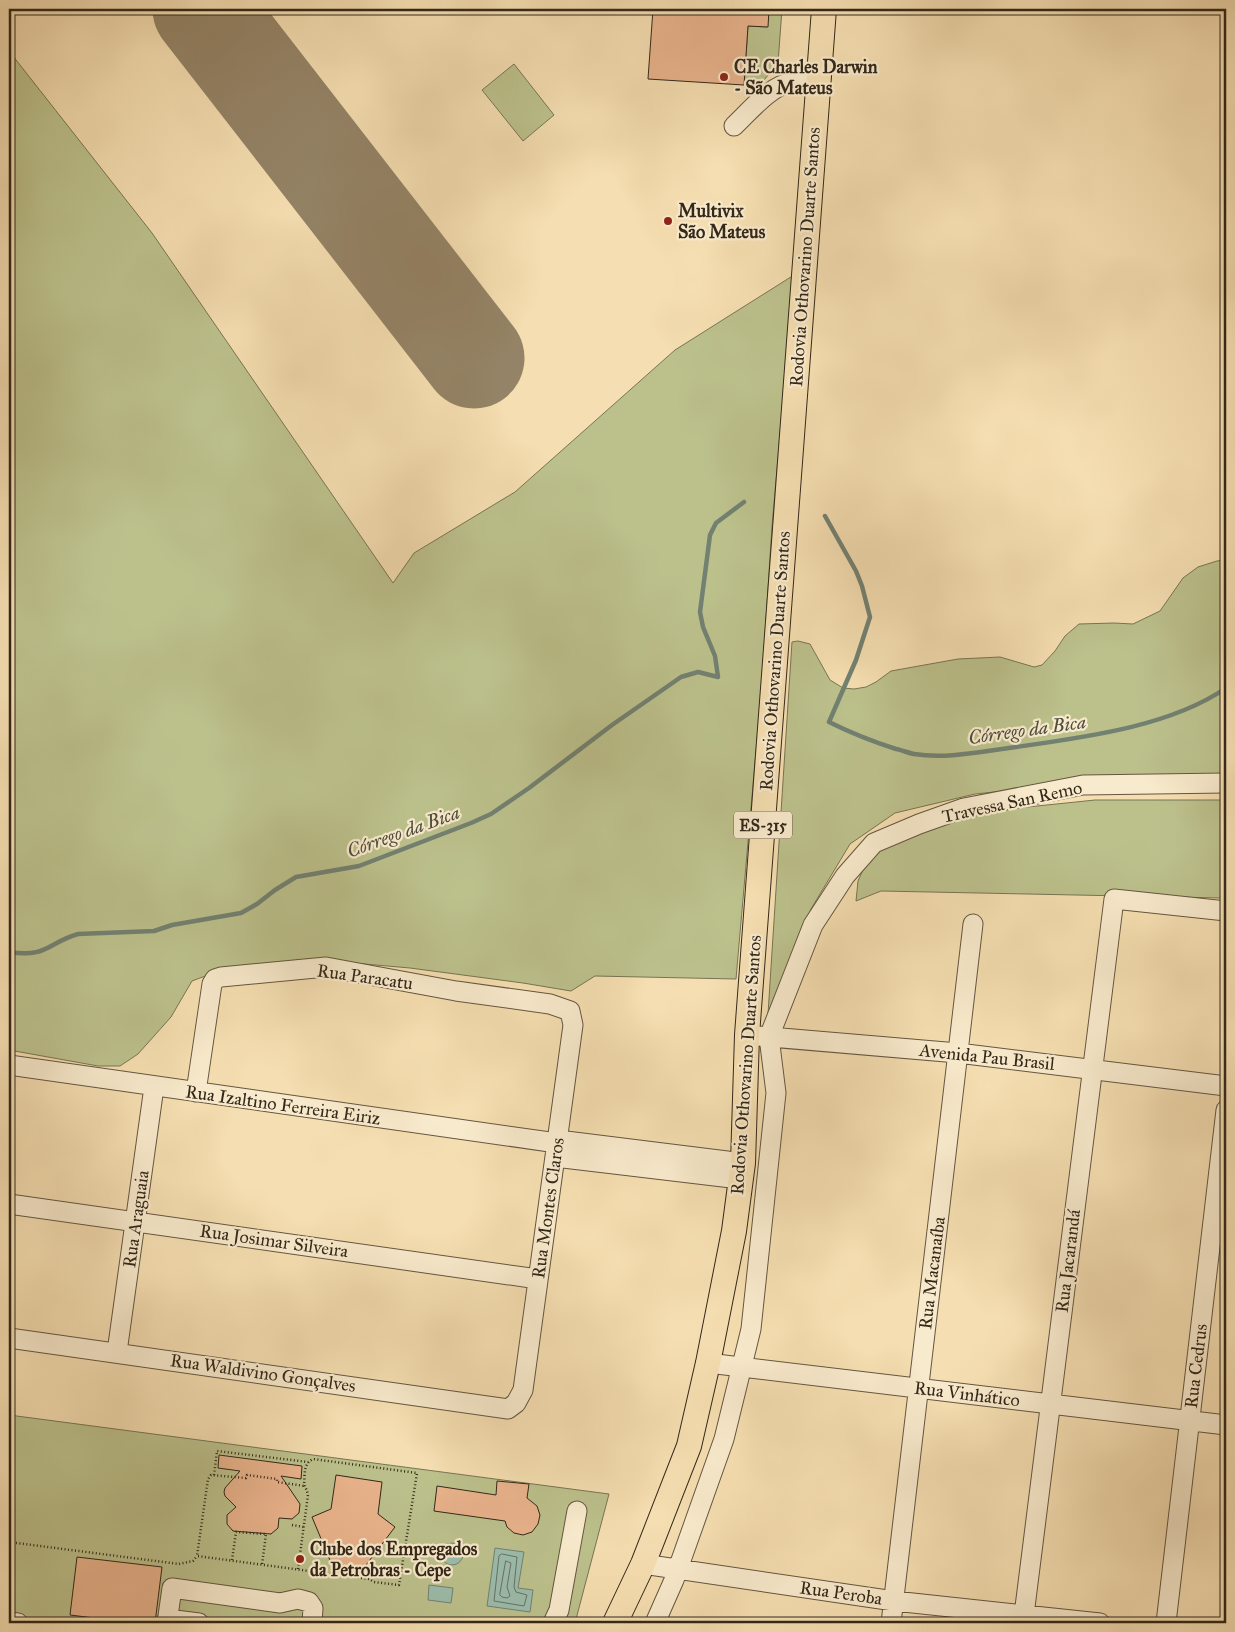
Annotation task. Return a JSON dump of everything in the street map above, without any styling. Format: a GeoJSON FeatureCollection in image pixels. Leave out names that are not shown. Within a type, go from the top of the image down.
{"type":"FeatureCollection","features":[{"type":"Feature","properties":{"kind":"main road","name":"Rodovia Othovarino Duarte Santos"},"geometry":{"type":"LineString","coordinates":[[615,1623],[643,1564],[689,1446],[708,1363],[734,1231],[742,1171],[758,1036],[824,9]]}},
{"type":"Feature","properties":{"kind":"street"},"geometry":{"type":"LineString","coordinates":[[734,126],[778,87],[789,83],[818,84]]}},
{"type":"Feature","properties":{"kind":"street","name":"Travessa San Remo"},"geometry":{"type":"LineString","coordinates":[[758,1036],[813,925],[845,876],[874,843],[964,808],[1083,785],[1226,784]]}},
{"type":"Feature","properties":{"kind":"street","name":"Rua Jacarandá"},"geometry":{"type":"LineString","coordinates":[[1024,1619],[1114,899],[1226,911]]}},
{"type":"Feature","properties":{"kind":"street","name":"Rua Macanaíba"},"geometry":{"type":"LineString","coordinates":[[892,1623],[973,924]]}},
{"type":"Feature","properties":{"kind":"street","name":"Rua Paracatu"},"geometry":{"type":"LineString","coordinates":[[196,1092],[212,984],[215,979],[221,977],[326,967],[456,991],[550,1004],[570,1011]]}},
{"type":"Feature","properties":{"kind":"street","name":"Rua Montes Claros"},"geometry":{"type":"LineString","coordinates":[[516,1403],[523,1390],[557,1147],[573,1026],[570,1011]]}},
{"type":"Feature","properties":{"kind":"street","name":"Avenida Pau Brasil"},"geometry":{"type":"LineString","coordinates":[[758,1036],[958,1053],[1226,1086]]}},
{"type":"Feature","properties":{"kind":"street","name":"Rodovia Othovarino Duarte Santos"},"geometry":{"type":"LineString","coordinates":[[655,1623],[678,1569],[724,1439],[751,1329],[776,1093],[758,1036]]}},
{"type":"Feature","properties":{"kind":"street","name":"Rua Izaltino Ferreira Eiriz"},"geometry":{"type":"LineString","coordinates":[[9,1066],[196,1092],[557,1147],[742,1171]]}},
{"type":"Feature","properties":{"kind":"street","name":"Rua Araguaia"},"geometry":{"type":"LineString","coordinates":[[116,1352],[154,1087]]}},
{"type":"Feature","properties":{"kind":"street","name":"Rua Cedrus"},"geometry":{"type":"LineString","coordinates":[[1166,1623],[1226,1110]]}},
{"type":"Feature","properties":{"kind":"street","name":"Rua Josimar Silveira"},"geometry":{"type":"LineString","coordinates":[[9,1204],[538,1279]]}},
{"type":"Feature","properties":{"kind":"street","name":"Rua Waldivino Gonçalves"},"geometry":{"type":"LineString","coordinates":[[9,1338],[508,1409],[516,1403]]}},
{"type":"Feature","properties":{"kind":"street","name":"Rua Vinhático"},"geometry":{"type":"LineString","coordinates":[[708,1363],[1226,1425]]}},
{"type":"Feature","properties":{"kind":"street"},"geometry":{"type":"LineString","coordinates":[[553,1623],[559,1610],[577,1511]]}},
{"type":"Feature","properties":{"kind":"street","name":"Rua Peroba"},"geometry":{"type":"LineString","coordinates":[[643,1564],[1024,1619],[1100,1623]]}},
{"type":"Feature","properties":{"kind":"street"},"geometry":{"type":"LineString","coordinates":[[199,1623],[167,1621],[172,1588],[280,1604],[298,1599],[309,1602],[313,1608],[312,1623]]}},
{"type":"Feature","properties":{"kind":"street"},"geometry":{"type":"LineString","coordinates":[[9,1622],[18,1623]]}},
{"type":"Feature","properties":{"kind":"path"},"geometry":{"type":"LineString","coordinates":[[197,1556],[368,1579],[374,1582],[399,1585],[417,1474],[313,1459],[308,1462],[217,1451],[214,1475]]}},
{"type":"Feature","properties":{"kind":"path"},"geometry":{"type":"LineString","coordinates":[[298,1569],[308,1495],[305,1486],[305,1473],[308,1462]]}},
{"type":"Feature","properties":{"kind":"path"},"geometry":{"type":"LineString","coordinates":[[9,1542],[179,1564],[193,1562],[197,1556],[208,1479],[211,1475],[246,1478],[247,1475],[278,1479],[277,1482],[305,1486]]}},
{"type":"Feature","properties":{"kind":"path"},"geometry":{"type":"LineString","coordinates":[[292,1526],[304,1526]]}},
{"type":"Feature","properties":{"kind":"path"},"geometry":{"type":"LineString","coordinates":[[232,1560],[236,1532],[266,1534],[262,1564]]}},
{"type":"Feature","properties":{"kind":"green space"},"geometry":{"type":"Polygon","coordinates":[[[769,9],[782,9],[778,63],[760,85],[744,85],[748,26],[767,27],[769,9]]]}},
{"type":"Feature","properties":{"kind":"green space"},"geometry":{"type":"Polygon","coordinates":[[[9,51],[152,233],[393,583],[414,553],[515,492],[675,350],[794,275],[772,526],[762,682],[736,979],[595,976],[571,991],[410,968],[308,959],[227,968],[192,981],[171,1017],[138,1054],[120,1066],[98,1066],[9,1050],[9,51]]]}},
{"type":"Feature","properties":{"kind":"green space"},"geometry":{"type":"Polygon","coordinates":[[[514,64],[554,115],[523,141],[482,90],[514,64]]]}},
{"type":"Feature","properties":{"kind":"green space"},"geometry":{"type":"Polygon","coordinates":[[[1226,560],[1226,784],[1033,788],[975,794],[895,813],[850,844],[811,909],[768,1014],[792,642],[798,641],[810,644],[830,680],[843,688],[866,687],[891,671],[958,659],[1000,657],[1034,667],[1042,665],[1065,636],[1079,624],[1133,624],[1160,611],[1183,578],[1198,567],[1226,560]]]}},
{"type":"Feature","properties":{"kind":"green space"},"geometry":{"type":"Polygon","coordinates":[[[1095,800],[1226,800],[1226,902],[1222,898],[881,891],[856,901],[858,881],[869,856],[906,832],[970,813],[1095,800]]]}},
{"type":"Feature","properties":{"kind":"green space","name":"Clube dos Empregados da Petrobras - Cepe"},"geometry":{"type":"Polygon","coordinates":[[[9,1415],[609,1494],[575,1623],[9,1623],[9,1415]]]}},
{"type":"Feature","properties":{"kind":"water"},"geometry":{"type":"Polygon","coordinates":[[[452,1543],[460,1546],[463,1554],[460,1562],[452,1565],[444,1562],[441,1554],[444,1546],[452,1543]]]}},
{"type":"Feature","properties":{"kind":"water"},"geometry":{"type":"Polygon","coordinates":[[[495,1548],[524,1552],[518,1588],[533,1590],[530,1612],[487,1606],[495,1548]]]}},
{"type":"Feature","properties":{"kind":"water"},"geometry":{"type":"Polygon","coordinates":[[[429,1585],[453,1588],[451,1603],[428,1600],[429,1585]]]}},
{"type":"Feature","properties":{"kind":"building"},"geometry":{"type":"Polygon","coordinates":[[[653,9],[769,9],[768,27],[748,26],[744,85],[648,79],[653,9]]]}},
{"type":"Feature","properties":{"kind":"building"},"geometry":{"type":"Polygon","coordinates":[[[219,1455],[302,1466],[301,1479],[281,1476],[300,1504],[299,1513],[292,1519],[279,1518],[278,1528],[271,1534],[233,1531],[227,1524],[227,1515],[236,1507],[225,1496],[224,1492],[225,1488],[240,1471],[218,1468],[219,1455]]]}},
{"type":"Feature","properties":{"kind":"building"},"geometry":{"type":"Polygon","coordinates":[[[336,1475],[382,1482],[378,1514],[395,1527],[363,1569],[332,1565],[312,1517],[331,1509],[336,1475]]]}},
{"type":"Feature","properties":{"kind":"building"},"geometry":{"type":"Polygon","coordinates":[[[497,1481],[529,1484],[527,1498],[537,1506],[540,1515],[538,1524],[532,1532],[523,1535],[514,1533],[507,1527],[505,1521],[434,1511],[437,1486],[496,1495],[497,1481]]]}},
{"type":"Feature","properties":{"kind":"building"},"geometry":{"type":"Polygon","coordinates":[[[77,1557],[162,1567],[155,1623],[135,1623],[70,1615],[77,1557]]]}},
{"type":"Feature","properties":{"kind":"waterway","name":"Córrego da Bica"},"geometry":{"type":"LineString","coordinates":[[9,952],[31,953],[39,951],[78,934],[154,931],[172,925],[241,913],[296,877],[359,866],[491,814],[681,677],[698,672],[718,677],[715,656],[703,627],[700,612],[710,535],[716,523],[744,502]]}},
{"type":"Feature","properties":{"kind":"waterway","name":"Córrego da Bica"},"geometry":{"type":"LineString","coordinates":[[825,516],[856,571],[870,617],[856,660],[829,722],[854,734],[914,754],[938,756],[973,753],[1093,735],[1150,722],[1203,702],[1226,688]]}},
{"type":"Feature","properties":{"kind":"runway"},"geometry":{"type":"LineString","coordinates":[[203,9],[474,358]]}},
{"type":"Feature","properties":{"kind":"place","name":"CE Charles Darwin - São Mateus"},"geometry":{"type":"Point","coordinates":[724,77]}},
{"type":"Feature","properties":{"kind":"place","name":"Multivix São Mateus"},"geometry":{"type":"Point","coordinates":[668,221]}},
{"type":"Feature","properties":{"kind":"place","name":"Clube dos Empregados da Petrobras - Cepe"},"geometry":{"type":"Point","coordinates":[300,1559]}}]}
